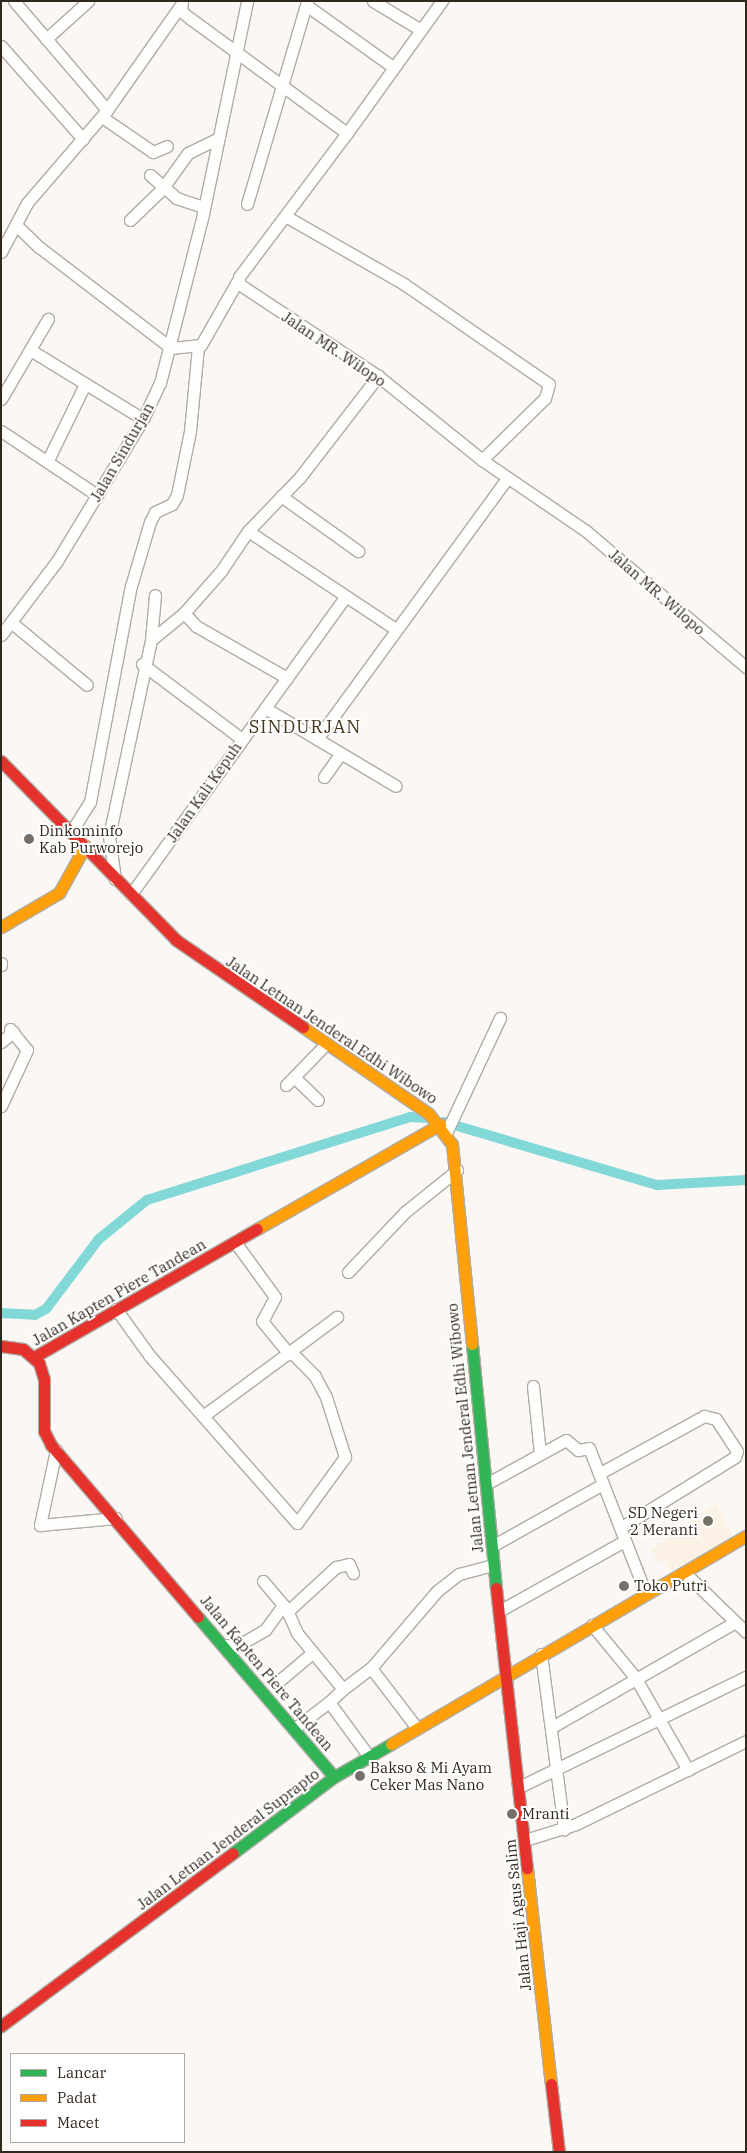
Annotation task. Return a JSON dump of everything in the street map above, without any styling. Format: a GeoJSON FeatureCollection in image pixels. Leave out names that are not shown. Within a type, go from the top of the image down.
{"type":"FeatureCollection","features":[{"type":"Feature","properties":{"kind":"street"},"geometry":{"type":"LineString","coordinates":[[14,1],[105,113],[153,152],[167,146]]}},
{"type":"Feature","properties":{"kind":"street","name":"Jalan Sindurjan"},"geometry":{"type":"LineString","coordinates":[[1,635],[12,623],[57,561],[143,419],[171,348],[219,138],[247,1]]}},
{"type":"Feature","properties":{"kind":"street"},"geometry":{"type":"LineString","coordinates":[[373,1],[421,30]]}},
{"type":"Feature","properties":{"kind":"street"},"geometry":{"type":"LineString","coordinates":[[71,832],[90,802],[131,586],[150,522],[155,512],[172,504],[177,495],[190,432],[198,346],[237,282],[287,217],[442,1]]}},
{"type":"Feature","properties":{"kind":"street"},"geometry":{"type":"LineString","coordinates":[[46,39],[82,3]]}},
{"type":"Feature","properties":{"kind":"street"},"geometry":{"type":"LineString","coordinates":[[248,204],[285,85],[306,3],[393,67]]}},
{"type":"Feature","properties":{"kind":"street"},"geometry":{"type":"LineString","coordinates":[[1,252],[27,203],[105,113],[181,4],[237,54],[285,85],[348,133]]}},
{"type":"Feature","properties":{"kind":"street"},"geometry":{"type":"LineString","coordinates":[[1,46],[83,139]]}},
{"type":"Feature","properties":{"kind":"street"},"geometry":{"type":"LineString","coordinates":[[130,220],[162,188],[188,153],[219,138]]}},
{"type":"Feature","properties":{"kind":"street"},"geometry":{"type":"LineString","coordinates":[[150,175],[162,188],[203,207]]}},
{"type":"Feature","properties":{"kind":"street"},"geometry":{"type":"LineString","coordinates":[[287,217],[404,284],[549,384],[546,398],[482,460]]}},
{"type":"Feature","properties":{"kind":"street"},"geometry":{"type":"LineString","coordinates":[[16,225],[39,247],[171,348],[198,346]]}},
{"type":"Feature","properties":{"kind":"street","name":"Jalan MR. Wilopo"},"geometry":{"type":"LineString","coordinates":[[237,282],[378,376],[482,460],[586,531],[746,667]]}},
{"type":"Feature","properties":{"kind":"street"},"geometry":{"type":"LineString","coordinates":[[1,399],[32,351],[48,320]]}},
{"type":"Feature","properties":{"kind":"street"},"geometry":{"type":"LineString","coordinates":[[32,351],[143,419]]}},
{"type":"Feature","properties":{"kind":"street"},"geometry":{"type":"LineString","coordinates":[[150,640],[184,613],[248,531],[306,470],[378,376]]}},
{"type":"Feature","properties":{"kind":"street"},"geometry":{"type":"LineString","coordinates":[[48,460],[85,384]]}},
{"type":"Feature","properties":{"kind":"street"},"geometry":{"type":"LineString","coordinates":[[1,431],[48,460],[97,495]]}},
{"type":"Feature","properties":{"kind":"street"},"geometry":{"type":"LineString","coordinates":[[317,739],[394,628],[507,478]]}},
{"type":"Feature","properties":{"kind":"street"},"geometry":{"type":"LineString","coordinates":[[281,496],[358,551]]}},
{"type":"Feature","properties":{"kind":"street"},"geometry":{"type":"LineString","coordinates":[[248,531],[344,598],[394,628]]}},
{"type":"Feature","properties":{"kind":"street"},"geometry":{"type":"LineString","coordinates":[[115,878],[108,836],[142,664],[150,640],[155,595]]}},
{"type":"Feature","properties":{"kind":"street","name":"Jalan Kali Kepuh"},"geometry":{"type":"LineString","coordinates":[[132,894],[344,598]]}},
{"type":"Feature","properties":{"kind":"street"},"geometry":{"type":"LineString","coordinates":[[184,613],[196,626],[287,678]]}},
{"type":"Feature","properties":{"kind":"street"},"geometry":{"type":"LineString","coordinates":[[12,623],[87,685]]}},
{"type":"Feature","properties":{"kind":"street"},"geometry":{"type":"LineString","coordinates":[[142,664],[242,740]]}},
{"type":"Feature","properties":{"kind":"street"},"geometry":{"type":"LineString","coordinates":[[265,708],[396,786]]}},
{"type":"Feature","properties":{"kind":"street"},"geometry":{"type":"LineString","coordinates":[[324,777],[340,754]]}},
{"type":"Feature","properties":{"kind":"street","name":"Jalan Letnan Jenderal Edhi Wibowo"},"geometry":{"type":"LineString","coordinates":[[1,760],[176,940],[442,1122],[457,1170],[493,1565],[508,1676]]}},
{"type":"Feature","properties":{"kind":"street"},"geometry":{"type":"LineString","coordinates":[[1,927],[59,893],[85,846]]}},
{"type":"Feature","properties":{"kind":"street"},"geometry":{"type":"LineString","coordinates":[[442,1122],[500,1018]]}},
{"type":"Feature","properties":{"kind":"street"},"geometry":{"type":"LineString","coordinates":[[1,1042],[11,1030],[27,1052],[1,1106]]}},
{"type":"Feature","properties":{"kind":"street"},"geometry":{"type":"LineString","coordinates":[[318,1100],[290,1081],[326,1044]]}},
{"type":"Feature","properties":{"kind":"street","name":"Jalan Kapten Piere Tandean"},"geometry":{"type":"LineString","coordinates":[[334,1777],[226,1645],[56,1450],[44,1431],[44,1379],[34,1357],[116,1308],[236,1242],[442,1122]]}},
{"type":"Feature","properties":{"kind":"street"},"geometry":{"type":"LineString","coordinates":[[348,1272],[405,1212],[457,1170]]}},
{"type":"Feature","properties":{"kind":"street"},"geometry":{"type":"LineString","coordinates":[[116,1308],[149,1355],[297,1523],[345,1457],[326,1397],[315,1376],[290,1353],[262,1321],[275,1297],[236,1242]]}},
{"type":"Feature","properties":{"kind":"street"},"geometry":{"type":"LineString","coordinates":[[203,1416],[337,1317]]}},
{"type":"Feature","properties":{"kind":"street"},"geometry":{"type":"LineString","coordinates":[[1,1346],[23,1349],[34,1357]]}},
{"type":"Feature","properties":{"kind":"street"},"geometry":{"type":"LineString","coordinates":[[533,1386],[540,1454]]}},
{"type":"Feature","properties":{"kind":"street"},"geometry":{"type":"LineString","coordinates":[[492,1546],[704,1416],[716,1419],[737,1451],[731,1459],[620,1528]]}},
{"type":"Feature","properties":{"kind":"street"},"geometry":{"type":"LineString","coordinates":[[486,1484],[569,1440],[577,1449],[592,1450],[624,1541],[646,1594]]}},
{"type":"Feature","properties":{"kind":"street"},"geometry":{"type":"LineString","coordinates":[[56,1450],[40,1524],[116,1518]]}},
{"type":"Feature","properties":{"kind":"street","name":"Jalan Letnan Jenderal Suprapto"},"geometry":{"type":"LineString","coordinates":[[1,2026],[334,1777],[368,1755],[508,1676],[541,1654],[745,1537]]}},
{"type":"Feature","properties":{"kind":"street"},"geometry":{"type":"LineString","coordinates":[[499,1612],[624,1541]]}},
{"type":"Feature","properties":{"kind":"street"},"geometry":{"type":"LineString","coordinates":[[226,1645],[236,1646],[264,1630],[285,1608],[342,1563],[351,1565],[353,1573]]}},
{"type":"Feature","properties":{"kind":"street"},"geometry":{"type":"LineString","coordinates":[[295,1728],[371,1668],[437,1590],[459,1574],[493,1565]]}},
{"type":"Feature","properties":{"kind":"street"},"geometry":{"type":"LineString","coordinates":[[684,1572],[746,1632]]}},
{"type":"Feature","properties":{"kind":"street"},"geometry":{"type":"LineString","coordinates":[[263,1581],[285,1608],[312,1653],[343,1689]]}},
{"type":"Feature","properties":{"kind":"street"},"geometry":{"type":"LineString","coordinates":[[552,1727],[635,1677],[736,1622]]}},
{"type":"Feature","properties":{"kind":"street"},"geometry":{"type":"LineString","coordinates":[[592,1625],[635,1677],[688,1770]]}},
{"type":"Feature","properties":{"kind":"street"},"geometry":{"type":"LineString","coordinates":[[279,1681],[312,1653]]}},
{"type":"Feature","properties":{"kind":"street"},"geometry":{"type":"LineString","coordinates":[[541,1654],[552,1727],[555,1773],[564,1829]]}},
{"type":"Feature","properties":{"kind":"street"},"geometry":{"type":"LineString","coordinates":[[371,1668],[417,1728]]}},
{"type":"Feature","properties":{"kind":"street","name":"Jalan Haji Agus Salim"},"geometry":{"type":"LineString","coordinates":[[508,1676],[559,2152]]}},
{"type":"Feature","properties":{"kind":"street"},"geometry":{"type":"LineString","coordinates":[[519,1787],[555,1773],[746,1677]]}},
{"type":"Feature","properties":{"kind":"street"},"geometry":{"type":"LineString","coordinates":[[329,1702],[368,1755]]}},
{"type":"Feature","properties":{"kind":"street"},"geometry":{"type":"LineString","coordinates":[[525,1840],[564,1829],[746,1741]]}},
{"type":"Feature","properties":{"kind":"shaded area","name":"SD Negeri 2 Meranti"},"geometry":{"type":"Polygon","coordinates":[[[716,1503],[734,1539],[670,1571],[664,1560],[658,1563],[651,1550],[716,1503]]]}},
{"type":"Feature","properties":{"kind":"waterway"},"geometry":{"type":"LineString","coordinates":[[1,1313],[35,1315],[46,1309],[99,1239],[147,1200],[410,1117],[430,1118]]}},
{"type":"Feature","properties":{"kind":"waterway"},"geometry":{"type":"LineString","coordinates":[[444,1122],[657,1185],[746,1180]]}},
{"type":"Feature","properties":{"kind":"traffic: fast"},"geometry":{"type":"LineString","coordinates":[[472,1344],[496,1588]]}},
{"type":"Feature","properties":{"kind":"traffic: fast"},"geometry":{"type":"LineString","coordinates":[[198,1617],[334,1777]]}},
{"type":"Feature","properties":{"kind":"traffic: fast"},"geometry":{"type":"LineString","coordinates":[[233,1853],[334,1777],[391,1744]]}},
{"type":"Feature","properties":{"kind":"traffic: slow"},"geometry":{"type":"LineString","coordinates":[[1,927],[59,893],[85,846]]}},
{"type":"Feature","properties":{"kind":"traffic: slow"},"geometry":{"type":"LineString","coordinates":[[303,1027],[429,1114],[452,1144],[472,1344]]}},
{"type":"Feature","properties":{"kind":"traffic: slow"},"geometry":{"type":"LineString","coordinates":[[257,1229],[440,1124]]}},
{"type":"Feature","properties":{"kind":"traffic: slow"},"geometry":{"type":"LineString","coordinates":[[391,1744],[746,1536]]}},
{"type":"Feature","properties":{"kind":"traffic: slow"},"geometry":{"type":"LineString","coordinates":[[527,1868],[551,2084]]}},
{"type":"Feature","properties":{"kind":"traffic: jam"},"geometry":{"type":"LineString","coordinates":[[1,761],[176,940],[303,1027]]}},
{"type":"Feature","properties":{"kind":"traffic: jam"},"geometry":{"type":"LineString","coordinates":[[34,1357],[257,1229]]}},
{"type":"Feature","properties":{"kind":"traffic: jam"},"geometry":{"type":"LineString","coordinates":[[1,1346],[23,1349],[39,1363],[44,1379],[44,1431],[51,1445],[198,1617]]}},
{"type":"Feature","properties":{"kind":"traffic: jam"},"geometry":{"type":"LineString","coordinates":[[496,1588],[527,1868]]}},
{"type":"Feature","properties":{"kind":"traffic: jam"},"geometry":{"type":"LineString","coordinates":[[1,2026],[233,1853]]}},
{"type":"Feature","properties":{"kind":"traffic: jam"},"geometry":{"type":"LineString","coordinates":[[551,2084],[559,2152]]}},
{"type":"Feature","properties":{"kind":"place","name":"Dinkominfo Kab Purworejo"},"geometry":{"type":"Point","coordinates":[29,839]}},
{"type":"Feature","properties":{"kind":"place","name":"SD Negeri 2 Meranti"},"geometry":{"type":"Point","coordinates":[708,1521]}},
{"type":"Feature","properties":{"kind":"place","name":"Toko Putri"},"geometry":{"type":"Point","coordinates":[624,1586]}},
{"type":"Feature","properties":{"kind":"place","name":"Bakso & Mi Ayam Ceker Mas Nano"},"geometry":{"type":"Point","coordinates":[360,1776]}},
{"type":"Feature","properties":{"kind":"place","name":"Mranti"},"geometry":{"type":"Point","coordinates":[512,1814]}},
{"type":"Feature","properties":{"kind":"district","name":"SINDURJAN"},"geometry":{"type":"Point","coordinates":[305,727]}}]}
